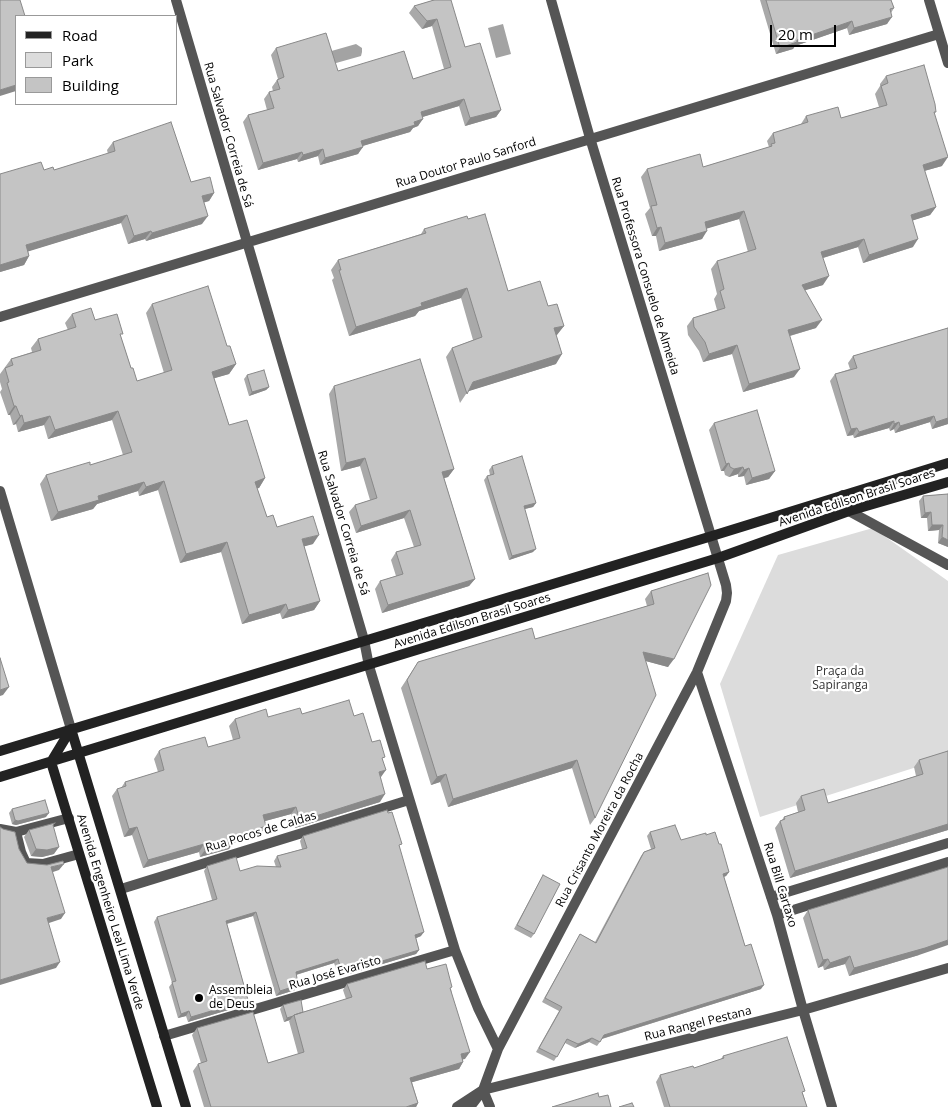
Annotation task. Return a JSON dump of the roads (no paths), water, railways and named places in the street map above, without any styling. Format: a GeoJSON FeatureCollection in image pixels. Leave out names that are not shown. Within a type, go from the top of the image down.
{"type":"FeatureCollection","features":[{"type":"Feature","properties":{"kind":"main road","name":"Avenida Edilson Brasil Soares"},"geometry":{"type":"LineString","coordinates":[[0,751],[948,463]]}},
{"type":"Feature","properties":{"kind":"main road","name":"Avenida Edilson Brasil Soares"},"geometry":{"type":"LineString","coordinates":[[0,777],[718,558],[848,511],[948,482]]}},
{"type":"Feature","properties":{"kind":"main road","name":"Avenida Engenheiro Leal Lima Verde"},"geometry":{"type":"LineString","coordinates":[[71,729],[186,1107]]}},
{"type":"Feature","properties":{"kind":"main road"},"geometry":{"type":"LineString","coordinates":[[52,762],[71,729]]}},
{"type":"Feature","properties":{"kind":"main road","name":"Avenida Engenheiro Leal Lima Verde"},"geometry":{"type":"LineString","coordinates":[[52,762],[157,1107]]}},
{"type":"Feature","properties":{"kind":"street","name":"Rua Salvador Correia de Sá"},"geometry":{"type":"LineString","coordinates":[[176,0],[364,640],[369,666],[455,950],[478,1008],[498,1049]]}},
{"type":"Feature","properties":{"kind":"street","name":"Rua Professora Consuelo de Almeida"},"geometry":{"type":"LineString","coordinates":[[551,0],[590,138],[718,558]]}},
{"type":"Feature","properties":{"kind":"street"},"geometry":{"type":"LineString","coordinates":[[930,0],[948,63]]}},
{"type":"Feature","properties":{"kind":"street","name":"Rua Doutor Paulo Sanford"},"geometry":{"type":"LineString","coordinates":[[0,317],[939,34]]}},
{"type":"Feature","properties":{"kind":"street","name":"Avenida Engenheiro Leal Lima Verde"},"geometry":{"type":"LineString","coordinates":[[0,491],[71,729]]}},
{"type":"Feature","properties":{"kind":"street"},"geometry":{"type":"LineString","coordinates":[[843,495],[848,511],[948,565]]}},
{"type":"Feature","properties":{"kind":"street","name":"Rua Crisanto Moreira da Rocha"},"geometry":{"type":"LineString","coordinates":[[470,1107],[484,1090],[498,1049],[698,672],[726,601],[726,585],[718,558]]}},
{"type":"Feature","properties":{"kind":"street","name":"Rua Bill Cartaxo"},"geometry":{"type":"LineString","coordinates":[[698,672],[777,915],[832,1107]]}},
{"type":"Feature","properties":{"kind":"street","name":"Rua Pocos de Caldas"},"geometry":{"type":"LineString","coordinates":[[121,889],[409,800]]}},
{"type":"Feature","properties":{"kind":"street"},"geometry":{"type":"LineString","coordinates":[[0,829],[16,832],[69,818]]}},
{"type":"Feature","properties":{"kind":"street"},"geometry":{"type":"LineString","coordinates":[[16,832],[26,863],[43,864],[79,854]]}},
{"type":"Feature","properties":{"kind":"street"},"geometry":{"type":"LineString","coordinates":[[771,897],[948,843]]}},
{"type":"Feature","properties":{"kind":"street"},"geometry":{"type":"LineString","coordinates":[[777,915],[948,862]]}},
{"type":"Feature","properties":{"kind":"street","name":"Rua José Evaristo"},"geometry":{"type":"LineString","coordinates":[[164,1036],[455,950]]}},
{"type":"Feature","properties":{"kind":"street","name":"Rua Rangel Pestana"},"geometry":{"type":"LineString","coordinates":[[457,1107],[484,1090],[803,1010],[948,968]]}},
{"type":"Feature","properties":{"kind":"street"},"geometry":{"type":"LineString","coordinates":[[484,1090],[490,1107]]}},
{"type":"Feature","properties":{"kind":"place","name":"Assembleia de Deus"},"geometry":{"type":"Point","coordinates":[199,998]}},
{"type":"Feature","properties":{"kind":"park label","name":"Praça da Sapiranga"},"geometry":{"type":"Point","coordinates":[840,679]}}]}
